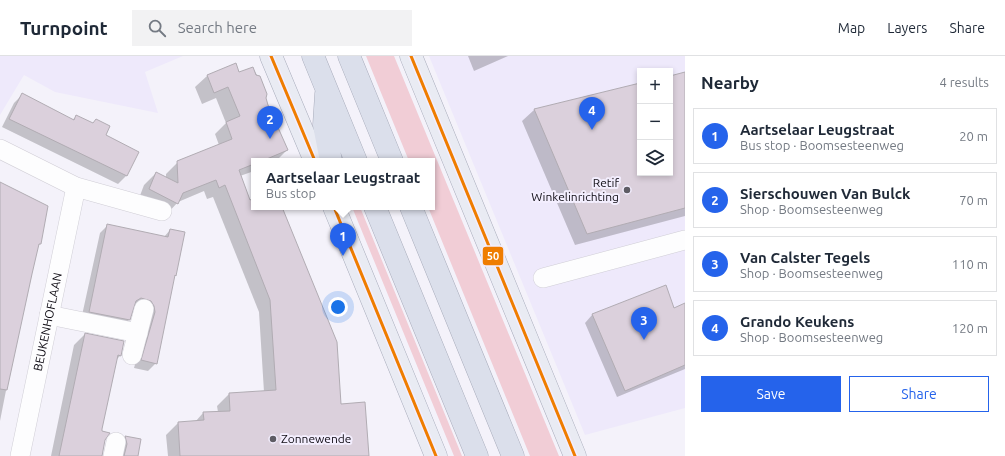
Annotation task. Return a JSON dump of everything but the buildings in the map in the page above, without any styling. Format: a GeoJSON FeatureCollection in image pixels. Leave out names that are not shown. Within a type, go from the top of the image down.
{"type":"FeatureCollection","features":[{"type":"Feature","properties":{"kind":"highway"},"geometry":{"type":"LineString","coordinates":[[313,56],[355,158]]}},
{"type":"Feature","properties":{"kind":"highway"},"geometry":{"type":"LineString","coordinates":[[349,56],[391,158]]}},
{"type":"Feature","properties":{"kind":"highway"},"geometry":{"type":"LineString","coordinates":[[327,89],[324,125],[330,158]]}},
{"type":"Feature","properties":{"kind":"highway"},"geometry":{"type":"LineString","coordinates":[[376,210],[477,456]]}},
{"type":"Feature","properties":{"kind":"highway"},"geometry":{"type":"LineString","coordinates":[[412,210],[513,456]]}},
{"type":"Feature","properties":{"kind":"main road"},"geometry":{"type":"LineString","coordinates":[[271,56],[314,158]]}},
{"type":"Feature","properties":{"kind":"main road"},"geometry":{"type":"LineString","coordinates":[[411,56],[575,456]]}},
{"type":"Feature","properties":{"kind":"main road"},"geometry":{"type":"LineString","coordinates":[[335,210],[436,456]]}},
{"type":"Feature","properties":{"kind":"street"},"geometry":{"type":"LineString","coordinates":[[0,149],[76,187],[162,211]]}},
{"type":"Feature","properties":{"kind":"street","name":"BEUKENHOFLAAN"},"geometry":{"type":"LineString","coordinates":[[21,456],[76,187]]}},
{"type":"Feature","properties":{"kind":"street"},"geometry":{"type":"LineString","coordinates":[[543,278],[685,240]]}},
{"type":"Feature","properties":{"kind":"street"},"geometry":{"type":"LineString","coordinates":[[132,355],[144,309]]}},
{"type":"Feature","properties":{"kind":"street"},"geometry":{"type":"LineString","coordinates":[[49,315],[138,333]]}},
{"type":"Feature","properties":{"kind":"shaded area"},"geometry":{"type":"Polygon","coordinates":[[[0,56],[183,56],[145,72],[158,113],[55,92],[24,75],[0,115],[0,56]]]}},
{"type":"Feature","properties":{"kind":"shaded area"},"geometry":{"type":"Polygon","coordinates":[[[366,56],[394,56],[559,456],[530,456],[429,210],[435,210],[435,158],[408,158],[366,56]]]}},
{"type":"Feature","properties":{"kind":"shaded area"},"geometry":{"type":"Polygon","coordinates":[[[429,56],[685,56],[685,408],[585,435],[429,56]]]}},
{"type":"Feature","properties":{"kind":"shaded area"},"geometry":{"type":"Polygon","coordinates":[[[353,210],[361,210],[462,456],[454,456],[353,210]]]}},
{"type":"Feature","properties":{"kind":"transit line","name":"50"},"geometry":{"type":"LineString","coordinates":[[271,56],[314,158]]}},
{"type":"Feature","properties":{"kind":"transit line","name":"50"},"geometry":{"type":"LineString","coordinates":[[411,56],[575,456]]}},
{"type":"Feature","properties":{"kind":"transit line","name":"50"},"geometry":{"type":"LineString","coordinates":[[335,210],[436,456]]}},
{"type":"Feature","properties":{"kind":"place","name":"Grando Keukens"},"geometry":{"type":"Point","coordinates":[592,130]}},
{"type":"Feature","properties":{"kind":"place","name":"Sierschouwen Van Bulck"},"geometry":{"type":"Point","coordinates":[270,139]}},
{"type":"Feature","properties":{"kind":"place","name":"Retif Winkelinrichting"},"geometry":{"type":"Point","coordinates":[627,190]}},
{"type":"Feature","properties":{"kind":"place","name":"Aartselaar Leugstraat"},"geometry":{"type":"Point","coordinates":[343,256]}},
{"type":"Feature","properties":{"kind":"place","name":"Van Calster Tegels"},"geometry":{"type":"Point","coordinates":[644,340]}},
{"type":"Feature","properties":{"kind":"place","name":"Zonnewende"},"geometry":{"type":"Point","coordinates":[273,439]}}]}
